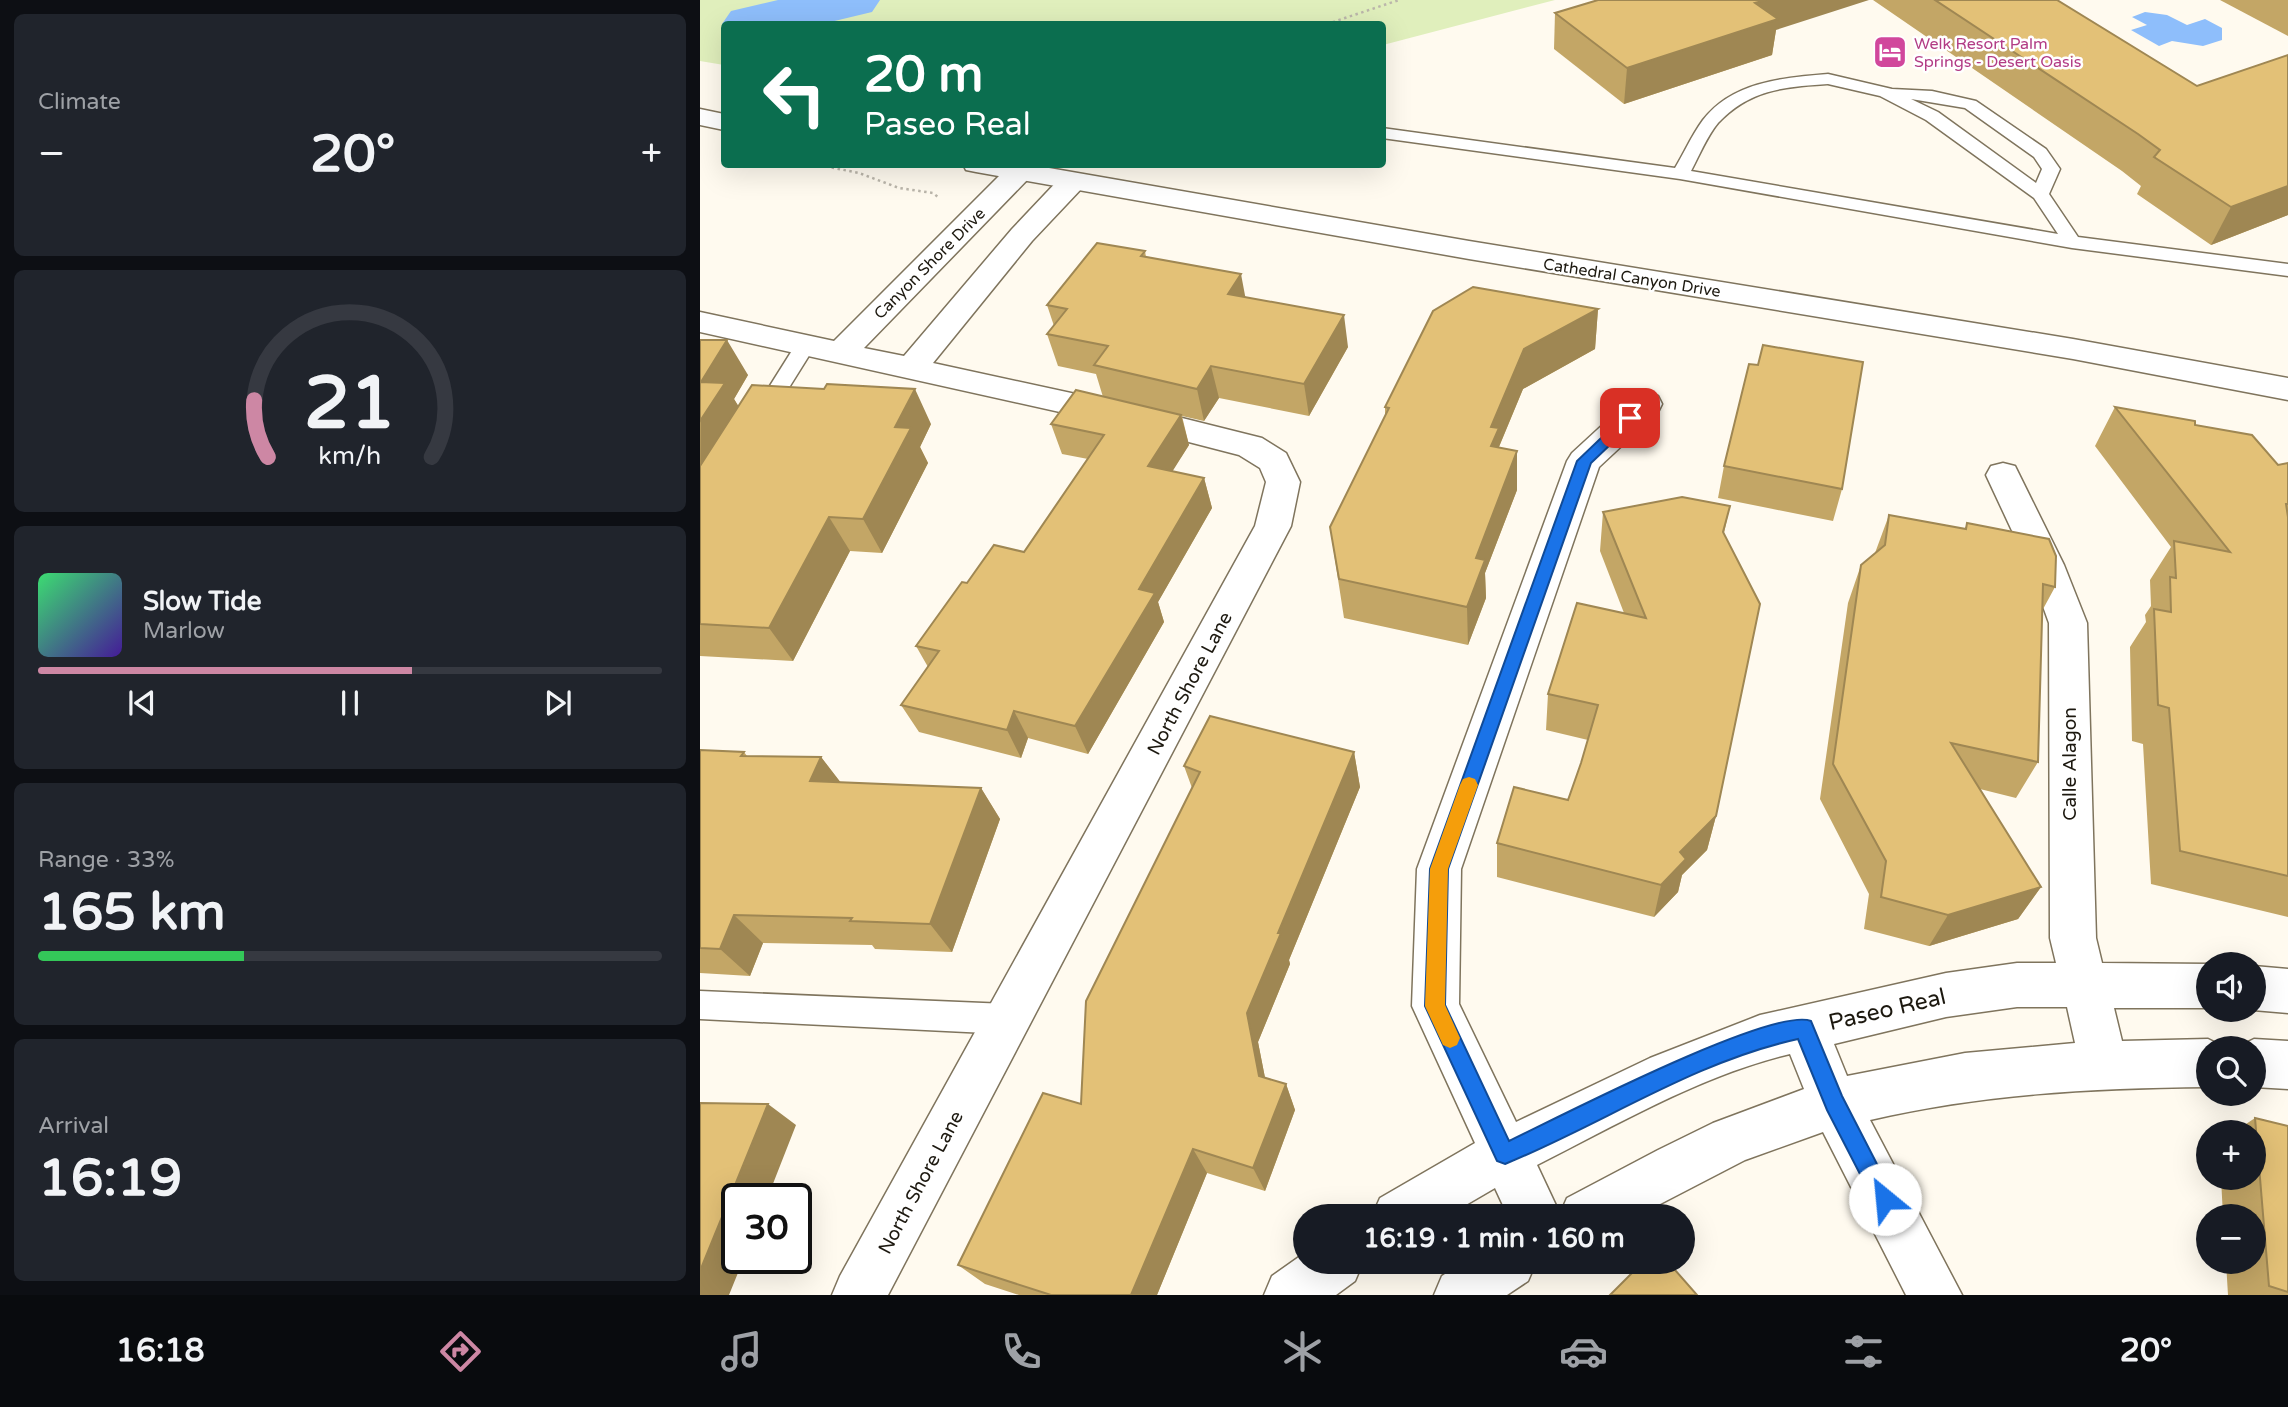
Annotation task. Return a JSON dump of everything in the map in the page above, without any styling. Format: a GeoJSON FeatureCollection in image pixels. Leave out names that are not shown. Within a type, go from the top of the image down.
{"type":"FeatureCollection","features":[{"type":"Feature","properties":{"kind":"street"},"geometry":{"type":"LineString","coordinates":[[700,117],[721,121]]}},
{"type":"Feature","properties":{"kind":"street","name":"Cathedral Canyon Drive"},"geometry":{"type":"LineString","coordinates":[[998,168],[2073,349],[2288,389]]}},
{"type":"Feature","properties":{"kind":"street","name":"Canyon Shore Drive"},"geometry":{"type":"LineString","coordinates":[[822,350],[1019,172]]}},
{"type":"Feature","properties":{"kind":"street"},"geometry":{"type":"LineString","coordinates":[[910,370],[995,266],[1073,181]]}},
{"type":"Feature","properties":{"kind":"street","name":"North Shore Lane"},"geometry":{"type":"LineString","coordinates":[[700,322],[1154,422],[1250,446],[1274,461],[1283,482],[1273,526],[859,1295]]}},
{"type":"Feature","properties":{"kind":"street"},"geometry":{"type":"LineString","coordinates":[[1529,1204],[1435,1006],[1439,869],[1584,461],[1646,404]]}},
{"type":"Feature","properties":{"kind":"street","name":"Calle Alagon"},"geometry":{"type":"LineString","coordinates":[[2003,475],[2046,565],[2068,623],[2073,938],[2104,1063]]}},
{"type":"Feature","properties":{"kind":"street","name":"Paseo Real"},"geometry":{"type":"LineString","coordinates":[[1419,1204],[1505,1154],[1667,1075],[1760,1038],[1946,995],[2017,985],[2196,986]]}},
{"type":"Feature","properties":{"kind":"street"},"geometry":{"type":"LineString","coordinates":[[2266,989],[2288,991]]}},
{"type":"Feature","properties":{"kind":"street"},"geometry":{"type":"LineString","coordinates":[[1804,1028],[1834,1103],[1935,1295]]}},
{"type":"Feature","properties":{"kind":"street"},"geometry":{"type":"LineString","coordinates":[[1608,1204],[1731,1140],[1834,1103],[1967,1076],[2104,1063],[2196,1063]]}},
{"type":"Feature","properties":{"kind":"street"},"geometry":{"type":"LineString","coordinates":[[2266,1064],[2288,1065]]}},
{"type":"Feature","properties":{"kind":"street"},"geometry":{"type":"LineString","coordinates":[[1291,1295],[1320,1274]]}},
{"type":"Feature","properties":{"kind":"street"},"geometry":{"type":"LineString","coordinates":[[1461,1295],[1492,1274]]}},
{"type":"Feature","properties":{"kind":"lane"},"geometry":{"type":"LineString","coordinates":[[1680,174],[1710,122],[1738,98],[1775,83],[1828,79],[1885,92],[1932,96],[1970,104],[2040,153],[2051,169],[2040,194]]}},
{"type":"Feature","properties":{"kind":"lane"},"geometry":{"type":"LineString","coordinates":[[1885,92],[1932,116],[2040,194],[2072,242]]}},
{"type":"Feature","properties":{"kind":"lane"},"geometry":{"type":"LineString","coordinates":[[1386,134],[1680,174],[2072,242],[2288,270]]}},
{"type":"Feature","properties":{"kind":"lane"},"geometry":{"type":"LineString","coordinates":[[750,434],[822,350]]}},
{"type":"Feature","properties":{"kind":"lane"},"geometry":{"type":"LineString","coordinates":[[700,1005],[1007,1020]]}},
{"type":"Feature","properties":{"kind":"path"},"geometry":{"type":"LineString","coordinates":[[1336,21],[1399,0]]}},
{"type":"Feature","properties":{"kind":"green space"},"geometry":{"type":"Polygon","coordinates":[[[700,0],[1555,0],[1386,44],[1386,21],[721,21],[721,64],[700,61],[700,0]]]}},
{"type":"Feature","properties":{"kind":"water"},"geometry":{"type":"Polygon","coordinates":[[[2145,12],[2167,15],[2187,25],[2205,19],[2222,28],[2222,40],[2203,46],[2172,41],[2159,46],[2131,30],[2147,25],[2132,17],[2145,12]]]}},
{"type":"Feature","properties":{"kind":"building"},"geometry":{"type":"Polygon","coordinates":[[[1598,0],[1766,0],[1755,3],[1778,19],[1627,68],[1555,13],[1598,0]]]}},
{"type":"Feature","properties":{"kind":"building"},"geometry":{"type":"Polygon","coordinates":[[[1935,0],[2057,0],[2197,86],[2288,55],[2288,186],[2231,207],[2154,157],[2160,150],[2138,134],[1935,0]]]}},
{"type":"Feature","properties":{"kind":"building"},"geometry":{"type":"Polygon","coordinates":[[[1097,243],[1145,251],[1141,256],[1241,274],[1228,294],[1344,315],[1304,384],[1211,366],[1197,389],[1094,365],[1108,346],[1047,334],[1067,309],[1047,305],[1097,243]]]}},
{"type":"Feature","properties":{"kind":"building"},"geometry":{"type":"Polygon","coordinates":[[[1473,287],[1598,309],[1524,349],[1491,427],[1499,428],[1491,446],[1517,451],[1476,558],[1485,560],[1467,607],[1339,579],[1330,527],[1389,408],[1385,407],[1433,311],[1473,287]]]}},
{"type":"Feature","properties":{"kind":"building"},"geometry":{"type":"Polygon","coordinates":[[[700,340],[727,340],[701,382],[725,383],[700,421],[700,340]]]}},
{"type":"Feature","properties":{"kind":"building"},"geometry":{"type":"Polygon","coordinates":[[[1763,345],[1863,362],[1842,489],[1724,466],[1749,364],[1758,365],[1763,345]]]}},
{"type":"Feature","properties":{"kind":"building"},"geometry":{"type":"Polygon","coordinates":[[[827,384],[915,389],[895,427],[911,428],[863,519],[829,517],[769,628],[700,624],[700,466],[752,385],[824,389],[827,384]]]}},
{"type":"Feature","properties":{"kind":"building"},"geometry":{"type":"Polygon","coordinates":[[[1076,390],[1181,415],[1148,466],[1204,478],[1139,589],[1155,593],[1075,726],[1014,711],[1007,730],[901,705],[939,651],[916,646],[962,582],[967,583],[994,545],[1024,552],[1104,435],[1051,424],[1076,390]]]}},
{"type":"Feature","properties":{"kind":"building"},"geometry":{"type":"Polygon","coordinates":[[[2115,407],[2195,421],[2195,425],[2252,435],[2278,465],[2288,463],[2288,876],[2180,851],[2169,708],[2158,705],[2154,609],[2171,612],[2170,577],[2176,578],[2174,541],[2230,552],[2115,407]]]}},
{"type":"Feature","properties":{"kind":"building"},"geometry":{"type":"Polygon","coordinates":[[[1682,497],[1730,506],[1723,532],[1760,604],[1716,816],[1680,852],[1686,859],[1661,885],[1497,843],[1514,787],[1568,800],[1581,763],[1598,705],[1548,694],[1577,603],[1646,618],[1603,512],[1682,497]]]}},
{"type":"Feature","properties":{"kind":"building"},"geometry":{"type":"Polygon","coordinates":[[[1889,515],[1966,529],[1967,523],[2049,539],[2056,556],[2055,587],[2043,584],[2038,762],[1951,743],[2041,887],[1948,915],[1881,897],[1886,861],[1833,764],[1861,565],[1885,545],[1889,515]]]}},
{"type":"Feature","properties":{"kind":"building"},"geometry":{"type":"Polygon","coordinates":[[[1210,716],[1354,752],[1247,1013],[1259,1076],[1286,1084],[1253,1168],[1193,1149],[1131,1295],[1051,1295],[958,1265],[1043,1093],[1081,1104],[1086,1001],[1200,772],[1184,766],[1210,716]]]}},
{"type":"Feature","properties":{"kind":"building"},"geometry":{"type":"Polygon","coordinates":[[[700,750],[744,752],[741,756],[821,757],[810,781],[981,788],[930,924],[850,921],[852,918],[734,915],[720,949],[700,948],[700,750]]]}},
{"type":"Feature","properties":{"kind":"building"},"geometry":{"type":"Polygon","coordinates":[[[700,1103],[768,1104],[736,1183],[721,1183],[721,1219],[700,1271],[700,1103]]]}},
{"type":"Feature","properties":{"kind":"building"},"geometry":{"type":"Polygon","coordinates":[[[2266,1121],[2288,1126],[2288,1292],[2269,1286],[2266,1204],[2262,1204],[2261,1190],[2266,1190],[2266,1121]]]}},
{"type":"Feature","properties":{"kind":"building"},"geometry":{"type":"Polygon","coordinates":[[[1631,1274],[1679,1274],[1697,1295],[1610,1295],[1631,1274]]]}},
{"type":"Feature","properties":{"kind":"waterway"},"geometry":{"type":"LineString","coordinates":[[764,21],[851,0]]}},
{"type":"Feature","properties":{"kind":"slow traffic"},"geometry":{"type":"LineString","coordinates":[[1450,1038],[1435,1006],[1439,869],[1469,785]]}},
{"type":"Feature","properties":{"kind":"place","name":"Welk Resort Palm Springs - Desert Oasis"},"geometry":{"type":"Point","coordinates":[1890,52]}},
{"type":"Feature","properties":{"kind":"route"},"geometry":{"type":"LineString","coordinates":[[1630,418],[1584,461],[1439,869],[1435,1006],[1505,1154],[1667,1075],[1760,1038],[1804,1028],[1834,1103],[1885,1199]]}}]}
